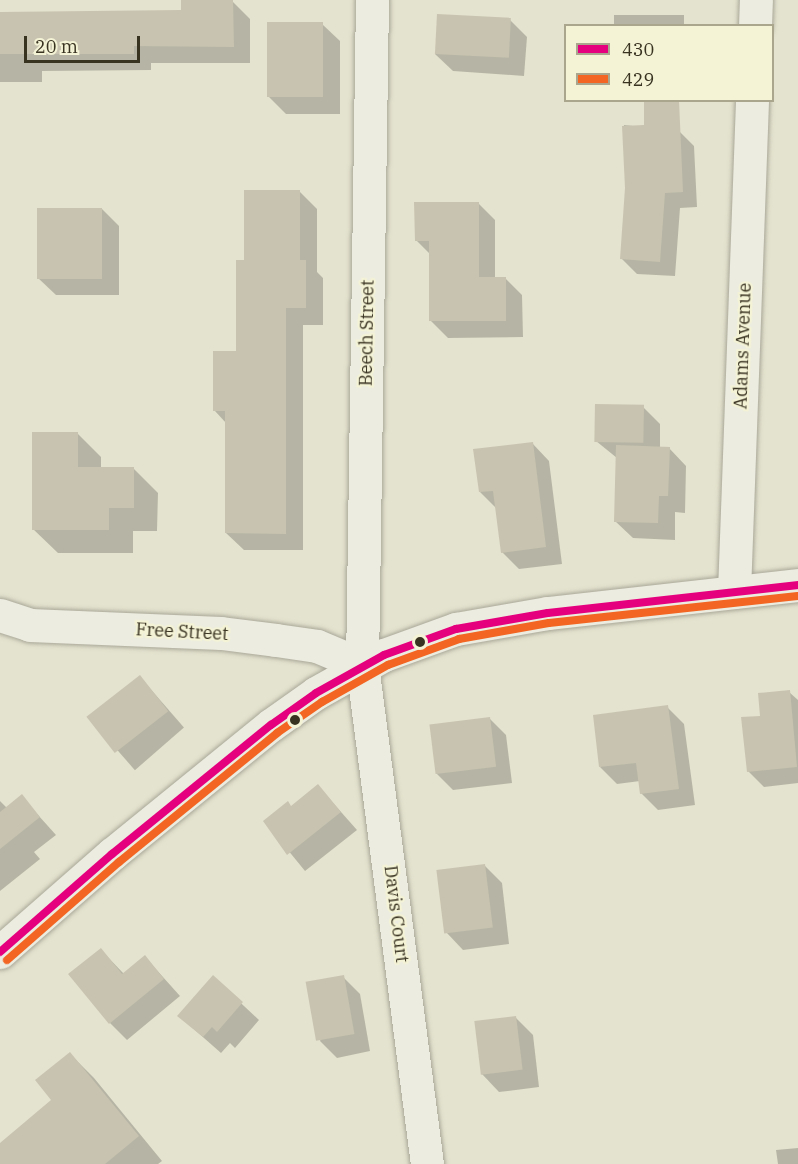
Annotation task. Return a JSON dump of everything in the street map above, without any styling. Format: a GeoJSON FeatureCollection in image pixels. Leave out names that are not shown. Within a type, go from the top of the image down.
{"type":"FeatureCollection","features":[{"type":"Feature","properties":{"kind":"street","name":"Beech Street"},"geometry":{"type":"LineString","coordinates":[[362,665],[372,0]]}},
{"type":"Feature","properties":{"kind":"street"},"geometry":{"type":"LineString","coordinates":[[755,24],[756,0]]}},
{"type":"Feature","properties":{"kind":"street","name":"Adams Avenue"},"geometry":{"type":"LineString","coordinates":[[734,592],[752,102]]}},
{"type":"Feature","properties":{"kind":"street"},"geometry":{"type":"LineString","coordinates":[[0,951],[112,854],[272,724],[362,665],[414,641],[456,629],[548,613],[798,585]]}},
{"type":"Feature","properties":{"kind":"street","name":"Free Street"},"geometry":{"type":"LineString","coordinates":[[0,615],[30,625],[221,633],[276,640],[317,646],[362,665]]}},
{"type":"Feature","properties":{"kind":"street","name":"Davis Court"},"geometry":{"type":"LineString","coordinates":[[362,665],[427,1164]]}},
{"type":"Feature","properties":{"kind":"building"},"geometry":{"type":"Polygon","coordinates":[[[181,0],[233,0],[234,47],[134,46],[134,54],[0,54],[0,12],[181,10],[181,0]]]}},
{"type":"Feature","properties":{"kind":"building"},"geometry":{"type":"Polygon","coordinates":[[[437,14],[511,18],[509,58],[435,54],[437,14]]]}},
{"type":"Feature","properties":{"kind":"building"},"geometry":{"type":"Polygon","coordinates":[[[267,22],[323,22],[323,97],[267,97],[267,22]]]}},
{"type":"Feature","properties":{"kind":"building"},"geometry":{"type":"Polygon","coordinates":[[[644,102],[679,102],[683,192],[665,193],[660,262],[620,259],[625,188],[622,126],[644,125],[644,102]]]}},
{"type":"Feature","properties":{"kind":"building"},"geometry":{"type":"Polygon","coordinates":[[[244,190],[300,190],[300,260],[306,260],[306,308],[286,308],[286,534],[225,533],[225,411],[213,411],[213,351],[236,351],[236,260],[244,260],[244,190]]]}},
{"type":"Feature","properties":{"kind":"building"},"geometry":{"type":"Polygon","coordinates":[[[414,202],[479,202],[479,277],[506,277],[506,321],[429,321],[429,241],[415,241],[414,202]]]}},
{"type":"Feature","properties":{"kind":"building"},"geometry":{"type":"Polygon","coordinates":[[[37,208],[102,208],[102,279],[37,279],[37,208]]]}},
{"type":"Feature","properties":{"kind":"building"},"geometry":{"type":"Polygon","coordinates":[[[595,404],[644,405],[643,443],[594,442],[595,404]]]}},
{"type":"Feature","properties":{"kind":"building"},"geometry":{"type":"Polygon","coordinates":[[[32,432],[78,432],[78,467],[134,467],[134,508],[109,508],[109,530],[32,530],[32,432]]]}},
{"type":"Feature","properties":{"kind":"building"},"geometry":{"type":"Polygon","coordinates":[[[533,442],[546,547],[501,553],[493,491],[479,492],[473,449],[533,442]]]}},
{"type":"Feature","properties":{"kind":"building"},"geometry":{"type":"Polygon","coordinates":[[[616,445],[670,447],[668,496],[659,496],[658,523],[614,522],[616,445]]]}},
{"type":"Feature","properties":{"kind":"building"},"geometry":{"type":"Polygon","coordinates":[[[140,675],[168,711],[115,753],[86,717],[140,675]]]}},
{"type":"Feature","properties":{"kind":"building"},"geometry":{"type":"Polygon","coordinates":[[[790,690],[797,767],[747,772],[741,717],[760,716],[758,693],[790,690]]]}},
{"type":"Feature","properties":{"kind":"building"},"geometry":{"type":"Polygon","coordinates":[[[668,705],[679,789],[640,794],[636,763],[599,767],[593,715],[668,705]]]}},
{"type":"Feature","properties":{"kind":"building"},"geometry":{"type":"Polygon","coordinates":[[[490,717],[496,767],[436,774],[429,724],[490,717]]]}},
{"type":"Feature","properties":{"kind":"building"},"geometry":{"type":"Polygon","coordinates":[[[318,784],[341,812],[287,855],[263,821],[288,801],[291,806],[318,784]]]}},
{"type":"Feature","properties":{"kind":"building"},"geometry":{"type":"Polygon","coordinates":[[[22,794],[40,817],[0,849],[0,812],[22,794]]]}},
{"type":"Feature","properties":{"kind":"building"},"geometry":{"type":"Polygon","coordinates":[[[485,864],[493,928],[444,933],[436,870],[485,864]]]}},
{"type":"Feature","properties":{"kind":"building"},"geometry":{"type":"Polygon","coordinates":[[[101,948],[122,974],[145,955],[164,979],[109,1024],[68,974],[101,948]]]}},
{"type":"Feature","properties":{"kind":"building"},"geometry":{"type":"Polygon","coordinates":[[[213,975],[243,1002],[217,1032],[212,1027],[203,1037],[177,1016],[213,975]]]}},
{"type":"Feature","properties":{"kind":"building"},"geometry":{"type":"Polygon","coordinates":[[[344,975],[354,1034],[316,1041],[306,982],[344,975]]]}},
{"type":"Feature","properties":{"kind":"building"},"geometry":{"type":"Polygon","coordinates":[[[516,1016],[523,1070],[481,1075],[474,1021],[516,1016]]]}},
{"type":"Feature","properties":{"kind":"building"},"geometry":{"type":"Polygon","coordinates":[[[70,1052],[139,1136],[105,1164],[0,1164],[0,1143],[51,1100],[35,1080],[70,1052]]]}},
{"type":"Feature","properties":{"kind":"transit line","name":"430"},"geometry":{"type":"LineString","coordinates":[[0,952],[112,854],[271,725],[316,693],[384,655],[456,629],[548,613],[798,585]]}},
{"type":"Feature","properties":{"kind":"transit line","name":"429"},"geometry":{"type":"LineString","coordinates":[[7,960],[119,862],[277,733],[322,702],[388,665],[459,639],[549,623],[798,596]]}}]}
